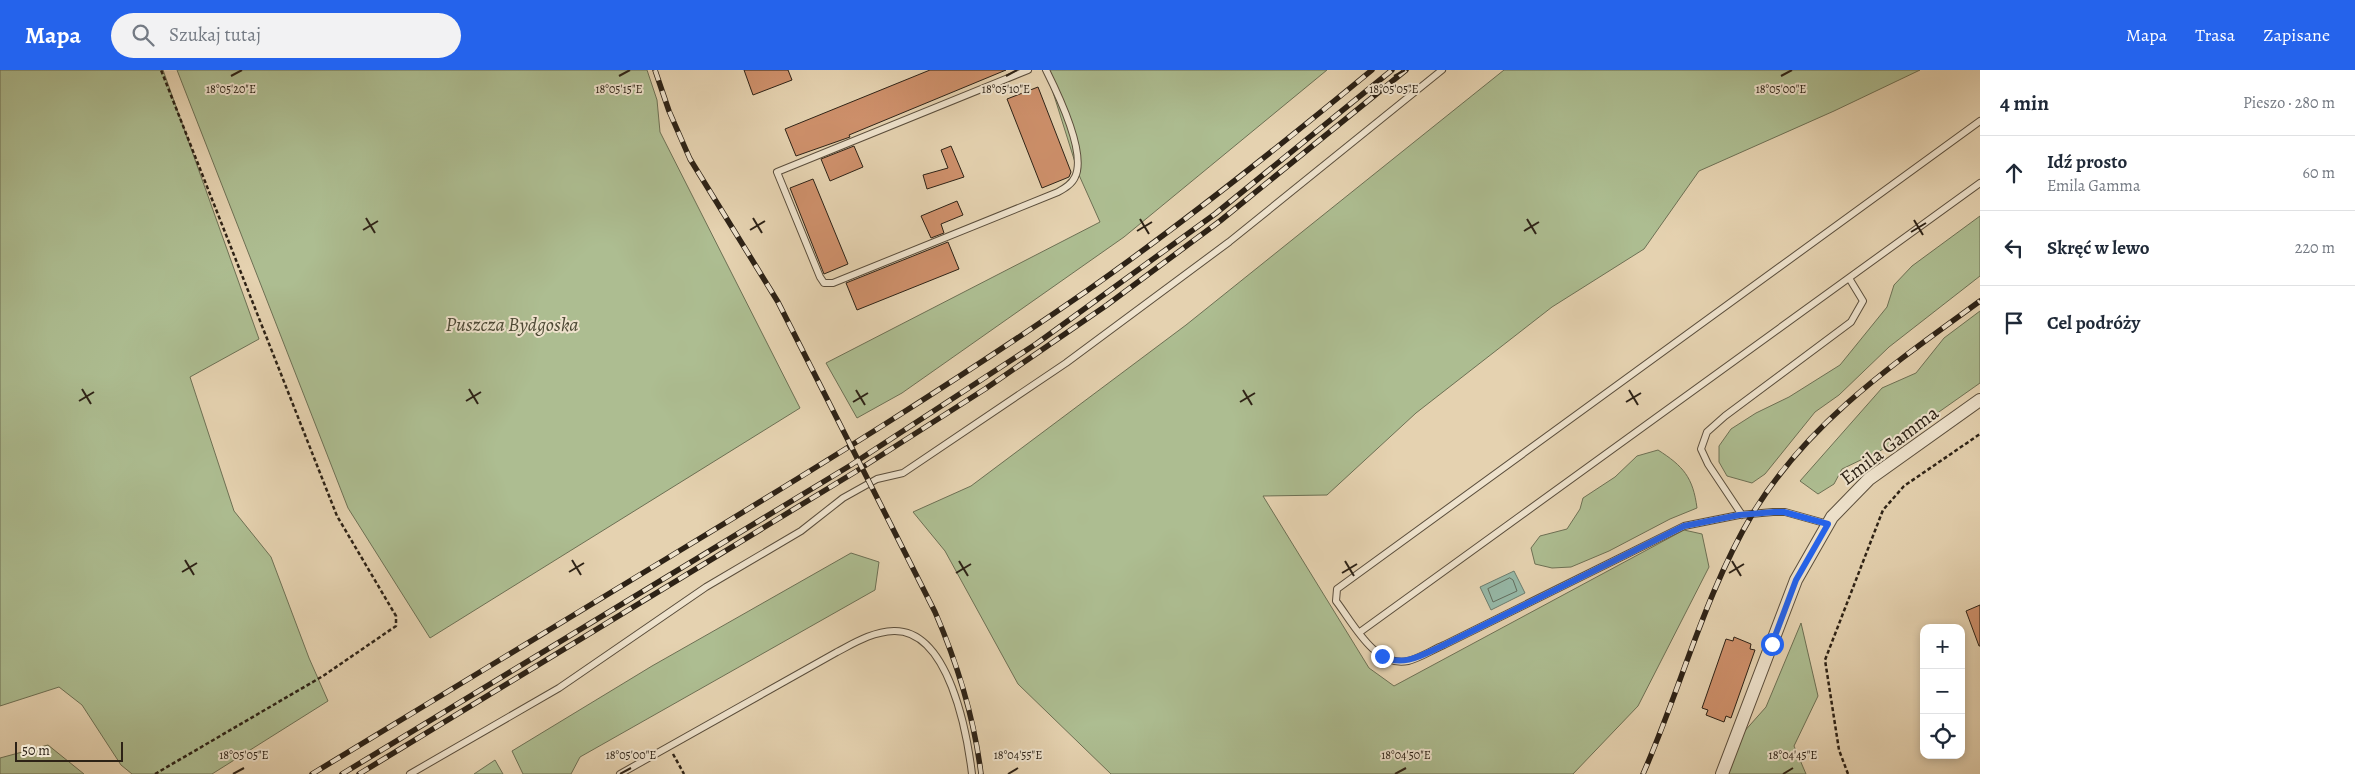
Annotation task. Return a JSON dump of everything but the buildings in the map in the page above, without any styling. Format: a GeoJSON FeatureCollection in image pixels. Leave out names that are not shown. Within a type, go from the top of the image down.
{"type":"FeatureCollection","features":[{"type":"Feature","properties":{"kind":"street","name":"Emila Gamma"},"geometry":{"type":"LineString","coordinates":[[1722,774],[1796,580],[1828,524],[1869,479],[1980,400]]}},
{"type":"Feature","properties":{"kind":"lane"},"geometry":{"type":"LineString","coordinates":[[1028,70],[777,172],[820,278],[824,283],[833,283],[1058,192],[1070,184],[1076,176],[1079,161],[1075,143],[1057,92],[1046,70]]}},
{"type":"Feature","properties":{"kind":"lane"},"geometry":{"type":"LineString","coordinates":[[410,774],[559,688],[706,587],[801,531],[843,498],[877,479],[903,473],[1066,362],[1229,242],[1442,70]]}},
{"type":"Feature","properties":{"kind":"lane"},"geometry":{"type":"LineString","coordinates":[[1828,524],[1784,512],[1742,514],[1684,526],[1408,661],[1388,660],[1375,651],[1336,601],[1337,589],[1980,121]]}},
{"type":"Feature","properties":{"kind":"lane"},"geometry":{"type":"LineString","coordinates":[[1360,632],[1980,183]]}},
{"type":"Feature","properties":{"kind":"lane"},"geometry":{"type":"LineString","coordinates":[[1742,514],[1708,464],[1701,449],[1707,432],[1725,416],[1851,322],[1863,301],[1849,278]]}},
{"type":"Feature","properties":{"kind":"lane"},"geometry":{"type":"LineString","coordinates":[[620,774],[870,635],[896,631],[910,634],[926,646],[940,662],[952,687],[968,743],[972,774]]}},
{"type":"Feature","properties":{"kind":"path"},"geometry":{"type":"LineString","coordinates":[[156,774],[322,676],[396,626],[396,616],[337,516],[161,70]]}},
{"type":"Feature","properties":{"kind":"path"},"geometry":{"type":"LineString","coordinates":[[1848,774],[1839,750],[1825,660],[1879,519],[1883,510],[1904,486],[1980,434]]}},
{"type":"Feature","properties":{"kind":"path"},"geometry":{"type":"LineString","coordinates":[[669,746],[684,774]]}},
{"type":"Feature","properties":{"kind":"green space"},"geometry":{"type":"Polygon","coordinates":[[[0,70],[163,70],[259,339],[190,377],[234,511],[271,557],[309,658],[328,701],[212,774],[132,774],[121,765],[82,705],[59,687],[0,706],[0,70]]]}},
{"type":"Feature","properties":{"kind":"green space","name":"Puszcza Bydgoska"},"geometry":{"type":"Polygon","coordinates":[[[177,70],[647,70],[657,100],[660,132],[800,408],[430,638],[348,508],[177,70]]]}},
{"type":"Feature","properties":{"kind":"green space"},"geometry":{"type":"Polygon","coordinates":[[[1046,70],[1327,70],[1124,237],[902,393],[857,418],[826,363],[1100,222],[1079,175],[1046,70]]]}},
{"type":"Feature","properties":{"kind":"green space"},"geometry":{"type":"Polygon","coordinates":[[[1504,70],[1920,70],[1834,111],[1699,171],[1644,249],[1552,307],[1416,413],[1327,495],[1263,496],[1369,668],[1394,686],[1684,530],[1702,534],[1709,567],[1638,706],[1573,774],[1111,774],[1018,684],[945,551],[913,512],[971,486],[1186,325],[1504,70]]]}},
{"type":"Feature","properties":{"kind":"green space"},"geometry":{"type":"Polygon","coordinates":[[[1980,216],[1980,276],[1889,347],[1839,395],[1815,412],[1765,474],[1752,483],[1727,476],[1719,462],[1719,446],[1731,429],[1756,413],[1789,397],[1840,365],[1887,307],[1894,285],[1912,266],[1980,216]]]}},
{"type":"Feature","properties":{"kind":"green space"},"geometry":{"type":"Polygon","coordinates":[[[1980,311],[1980,383],[1892,445],[1842,469],[1834,484],[1818,494],[1800,481],[1882,388],[1916,373],[1944,338],[1980,311]]]}},
{"type":"Feature","properties":{"kind":"green space"},"geometry":{"type":"Polygon","coordinates":[[[1658,450],[1674,461],[1685,473],[1693,488],[1697,508],[1670,519],[1609,551],[1571,567],[1552,568],[1535,564],[1531,548],[1540,536],[1567,529],[1580,509],[1583,498],[1615,477],[1637,456],[1658,450]]]}},
{"type":"Feature","properties":{"kind":"green space"},"geometry":{"type":"Polygon","coordinates":[[[851,553],[879,562],[875,590],[580,757],[571,774],[523,774],[512,751],[652,666],[851,553]]]}},
{"type":"Feature","properties":{"kind":"green space"},"geometry":{"type":"Polygon","coordinates":[[[1801,623],[1818,696],[1794,746],[1806,774],[1728,774],[1742,734],[1766,707],[1801,623]]]}},
{"type":"Feature","properties":{"kind":"green space"},"geometry":{"type":"Polygon","coordinates":[[[48,745],[84,774],[0,774],[0,758],[48,745]]]}},
{"type":"Feature","properties":{"kind":"green space"},"geometry":{"type":"Polygon","coordinates":[[[495,760],[503,774],[474,774],[495,760]]]}},
{"type":"Feature","properties":{"kind":"water"},"geometry":{"type":"Polygon","coordinates":[[[1514,571],[1525,593],[1491,610],[1480,587],[1514,571]]]}},
{"type":"Feature","properties":{"kind":"railway"},"geometry":{"type":"LineString","coordinates":[[655,70],[669,111],[690,159],[778,302],[935,612],[964,692],[974,732],[981,774]]}},
{"type":"Feature","properties":{"kind":"railway"},"geometry":{"type":"LineString","coordinates":[[312,774],[786,485],[989,357],[1088,290],[1161,237],[1268,155],[1372,70]]}},
{"type":"Feature","properties":{"kind":"railway"},"geometry":{"type":"LineString","coordinates":[[342,774],[851,465],[1036,344],[1215,214],[1392,70]]}},
{"type":"Feature","properties":{"kind":"railway"},"geometry":{"type":"LineString","coordinates":[[359,774],[855,472],[985,389],[1107,305],[1220,221],[1406,70]]}},
{"type":"Feature","properties":{"kind":"railway"},"geometry":{"type":"LineString","coordinates":[[1643,774],[1720,576],[1753,513],[1775,480],[1800,450],[1856,396],[1917,347],[1980,301]]}},
{"type":"Feature","properties":{"kind":"route"},"geometry":{"type":"LineString","coordinates":[[1382,656],[1388,660],[1408,661],[1684,526],[1753,513],[1784,512],[1828,524],[1796,580],[1772,644]]}}]}
